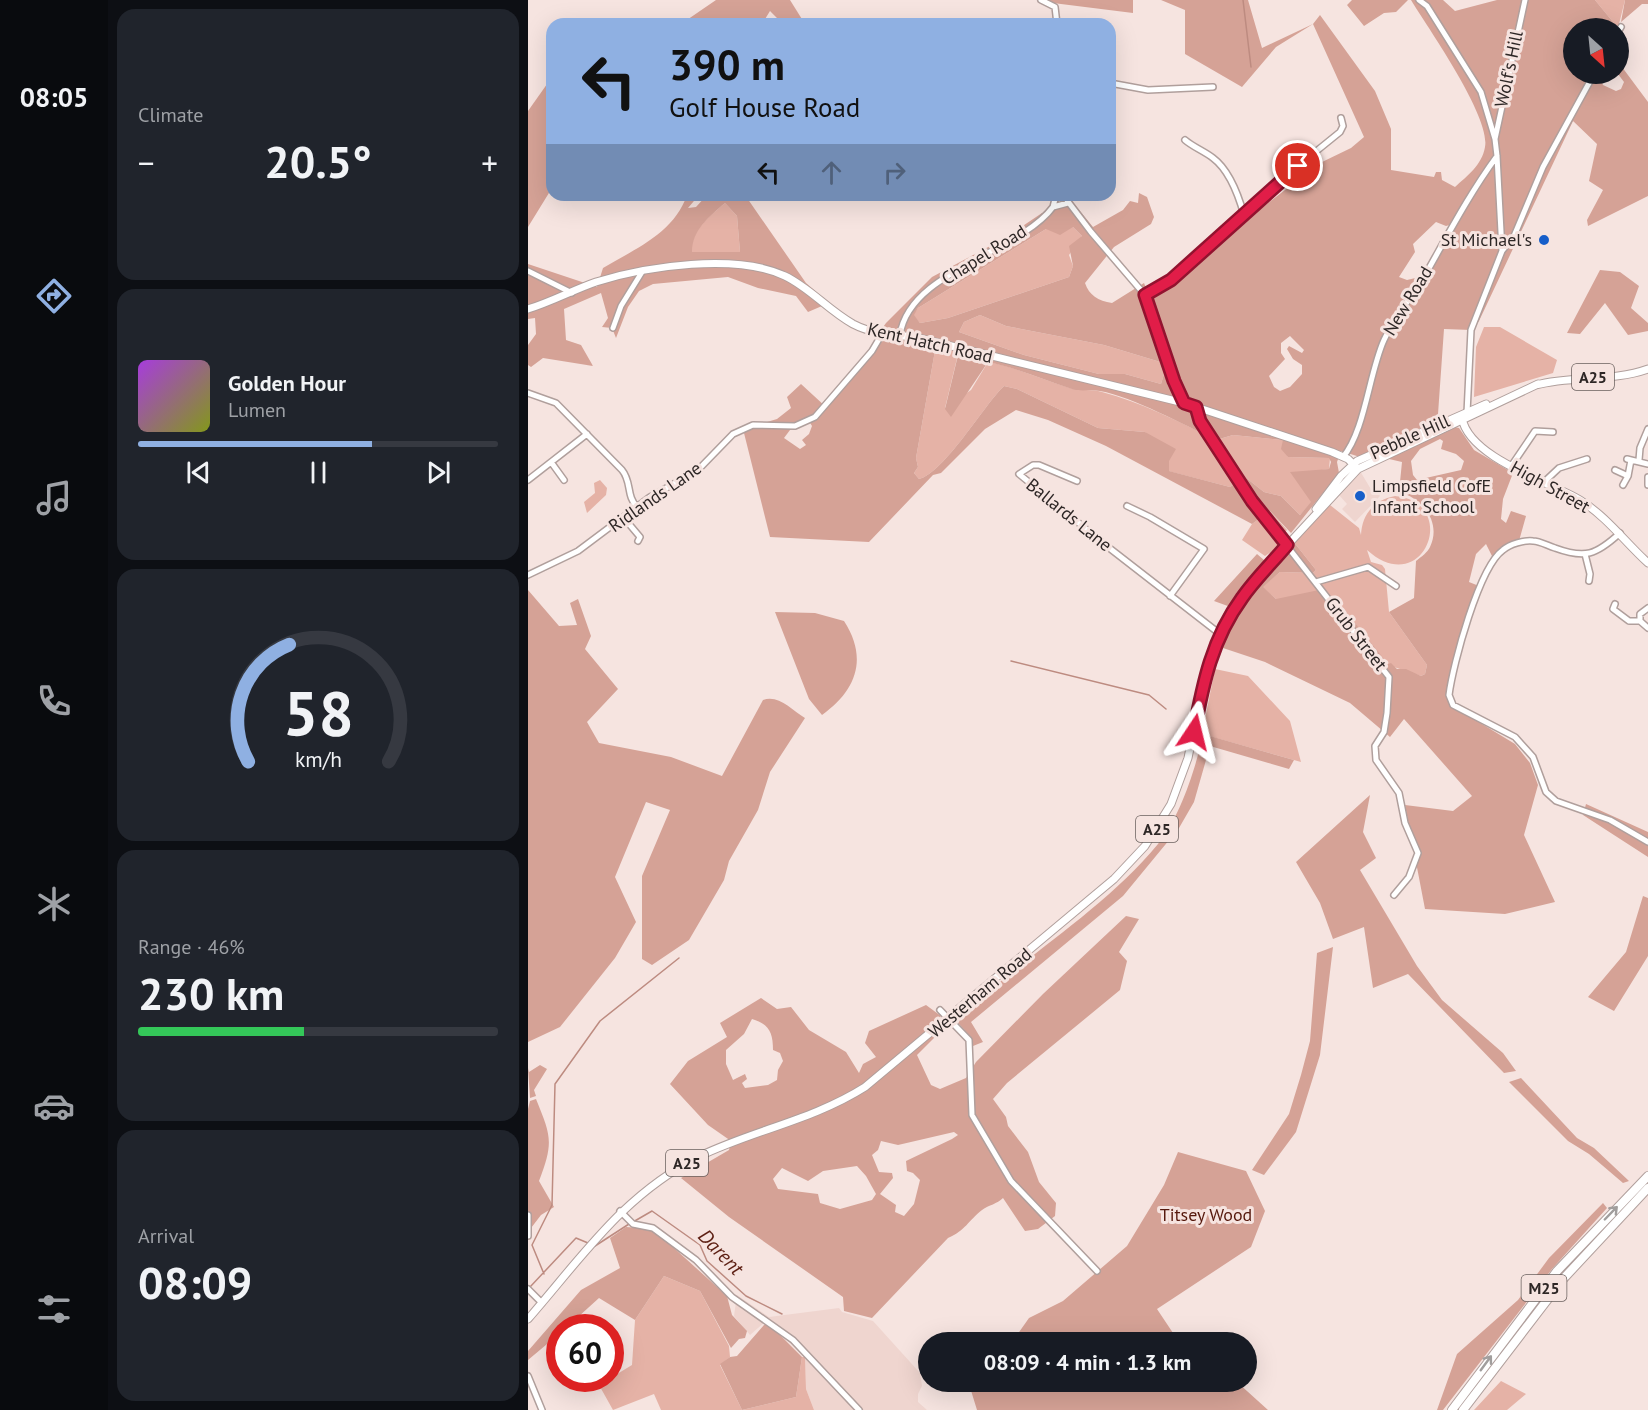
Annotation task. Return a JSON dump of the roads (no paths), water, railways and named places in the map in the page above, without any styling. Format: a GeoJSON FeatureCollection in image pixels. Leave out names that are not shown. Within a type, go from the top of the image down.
{"type":"FeatureCollection","features":[{"type":"Feature","properties":{"kind":"highway","name":"M25"},"geometry":{"type":"LineString","coordinates":[[1452,1410],[1557,1271],[1648,1176]]}},
{"type":"Feature","properties":{"kind":"highway","name":"M25"},"geometry":{"type":"LineString","coordinates":[[1463,1410],[1564,1278],[1648,1188]]}},
{"type":"Feature","properties":{"kind":"main road","name":"Kent Hatch Road"},"geometry":{"type":"LineString","coordinates":[[528,309],[604,280],[642,272],[726,262],[771,271],[803,286],[854,324],[882,334],[900,335],[1184,403],[1343,457]]}},
{"type":"Feature","properties":{"kind":"main road","name":"A25"},"geometry":{"type":"LineString","coordinates":[[1464,416],[1538,384],[1554,380],[1621,376],[1648,369]]}},
{"type":"Feature","properties":{"kind":"main road","name":"High Street"},"geometry":{"type":"LineString","coordinates":[[1464,416],[1475,440],[1488,452],[1543,483],[1580,500],[1620,533],[1648,563]]}},
{"type":"Feature","properties":{"kind":"main road","name":"Pebble Hill"},"geometry":{"type":"LineString","coordinates":[[1353,469],[1464,416]]}},
{"type":"Feature","properties":{"kind":"main road"},"geometry":{"type":"LineString","coordinates":[[1343,457],[1353,469]]}},
{"type":"Feature","properties":{"kind":"main road","name":"Westerham Road"},"geometry":{"type":"LineString","coordinates":[[528,1319],[589,1244],[620,1211],[657,1182],[700,1156],[811,1116],[852,1096],[883,1074],[1114,879],[1151,838],[1167,813],[1182,777],[1206,671],[1220,634],[1247,591],[1353,469]]}},
{"type":"Feature","properties":{"kind":"street"},"geometry":{"type":"LineString","coordinates":[[1041,0],[1055,7],[1056,18]]}},
{"type":"Feature","properties":{"kind":"street"},"geometry":{"type":"LineString","coordinates":[[1419,0],[1427,6],[1481,92],[1495,139],[1502,251]]}},
{"type":"Feature","properties":{"kind":"street","name":"Wolf's Hill"},"geometry":{"type":"LineString","coordinates":[[1495,139],[1525,0]]}},
{"type":"Feature","properties":{"kind":"street"},"geometry":{"type":"LineString","coordinates":[[1116,84],[1148,90],[1213,87]]}},
{"type":"Feature","properties":{"kind":"street"},"geometry":{"type":"LineString","coordinates":[[1464,416],[1471,330],[1502,251],[1514,236],[1543,167],[1589,84]]}},
{"type":"Feature","properties":{"kind":"street"},"geometry":{"type":"LineString","coordinates":[[1148,294],[1171,280],[1298,166],[1340,132],[1343,126],[1341,118]]}},
{"type":"Feature","properties":{"kind":"street"},"geometry":{"type":"LineString","coordinates":[[1185,140],[1215,159],[1240,199],[1244,215]]}},
{"type":"Feature","properties":{"kind":"street","name":"New Road"},"geometry":{"type":"LineString","coordinates":[[1343,457],[1352,440],[1383,342],[1427,272],[1465,201],[1497,156]]}},
{"type":"Feature","properties":{"kind":"street"},"geometry":{"type":"LineString","coordinates":[[1054,201],[1053,207],[1068,203],[1148,294],[1174,381],[1184,403]]}},
{"type":"Feature","properties":{"kind":"street","name":"Chapel Road"},"geometry":{"type":"LineString","coordinates":[[900,335],[902,321],[929,291],[965,265],[1011,240],[1053,207]]}},
{"type":"Feature","properties":{"kind":"street"},"geometry":{"type":"LineString","coordinates":[[528,271],[572,293]]}},
{"type":"Feature","properties":{"kind":"street"},"geometry":{"type":"LineString","coordinates":[[613,328],[621,306],[642,272]]}},
{"type":"Feature","properties":{"kind":"street","name":"Ridlands Lane"},"geometry":{"type":"LineString","coordinates":[[528,575],[578,551],[637,507],[697,471],[733,434],[747,426],[786,428],[815,417],[872,351],[882,334]]}},
{"type":"Feature","properties":{"kind":"street"},"geometry":{"type":"LineString","coordinates":[[528,395],[556,403],[626,474],[630,500],[637,507]]}},
{"type":"Feature","properties":{"kind":"street","name":"Grub Street"},"geometry":{"type":"LineString","coordinates":[[1196,407],[1200,421],[1252,501],[1289,542],[1316,582],[1389,677],[1387,713],[1384,732],[1375,746],[1376,760],[1399,793],[1405,823],[1418,853],[1409,877],[1394,895]]}},
{"type":"Feature","properties":{"kind":"street"},"geometry":{"type":"LineString","coordinates":[[1639,460],[1640,448],[1648,429]]}},
{"type":"Feature","properties":{"kind":"street"},"geometry":{"type":"LineString","coordinates":[[1512,465],[1535,432],[1553,432]]}},
{"type":"Feature","properties":{"kind":"street"},"geometry":{"type":"LineString","coordinates":[[528,480],[587,434]]}},
{"type":"Feature","properties":{"kind":"street"},"geometry":{"type":"LineString","coordinates":[[1543,483],[1559,468],[1587,459]]}},
{"type":"Feature","properties":{"kind":"street"},"geometry":{"type":"LineString","coordinates":[[1623,485],[1628,477],[1629,459],[1648,464]]}},
{"type":"Feature","properties":{"kind":"street"},"geometry":{"type":"LineString","coordinates":[[551,462],[564,480]]}},
{"type":"Feature","properties":{"kind":"street","name":"Ballards Lane"},"geometry":{"type":"LineString","coordinates":[[1077,482],[1039,465],[1033,465],[1019,474],[1220,634]]}},
{"type":"Feature","properties":{"kind":"street"},"geometry":{"type":"LineString","coordinates":[[1615,470],[1628,477]]}},
{"type":"Feature","properties":{"kind":"street"},"geometry":{"type":"LineString","coordinates":[[1648,477],[1648,485]]}},
{"type":"Feature","properties":{"kind":"street"},"geometry":{"type":"LineString","coordinates":[[1127,506],[1204,549],[1170,596]]}},
{"type":"Feature","properties":{"kind":"street"},"geometry":{"type":"LineString","coordinates":[[624,518],[641,537]]}},
{"type":"Feature","properties":{"kind":"street"},"geometry":{"type":"LineString","coordinates":[[1620,533],[1600,549],[1577,556],[1539,542],[1527,541],[1503,550],[1495,558],[1483,579],[1456,660],[1449,694],[1453,705],[1515,737],[1533,757],[1546,792],[1557,801],[1610,820],[1648,842]]}},
{"type":"Feature","properties":{"kind":"street"},"geometry":{"type":"LineString","coordinates":[[1585,554],[1590,574],[1589,581]]}},
{"type":"Feature","properties":{"kind":"street"},"geometry":{"type":"LineString","coordinates":[[1316,582],[1368,567],[1396,586]]}},
{"type":"Feature","properties":{"kind":"street"},"geometry":{"type":"LineString","coordinates":[[1615,604],[1613,609],[1629,621],[1640,621],[1648,628]]}},
{"type":"Feature","properties":{"kind":"street"},"geometry":{"type":"LineString","coordinates":[[1640,621],[1640,614],[1648,608]]}},
{"type":"Feature","properties":{"kind":"street"},"geometry":{"type":"LineString","coordinates":[[940,1010],[969,1040],[971,1112],[989,1145],[1011,1181],[1097,1271]]}},
{"type":"Feature","properties":{"kind":"street"},"geometry":{"type":"LineString","coordinates":[[620,1211],[633,1224],[653,1228],[696,1260],[732,1297],[793,1340],[859,1410]]}},
{"type":"Feature","properties":{"kind":"street"},"geometry":{"type":"LineString","coordinates":[[528,1215],[528,1236]]}},
{"type":"Feature","properties":{"kind":"street"},"geometry":{"type":"LineString","coordinates":[[528,1289],[542,1303]]}},
{"type":"Feature","properties":{"kind":"street"},"geometry":{"type":"LineString","coordinates":[[528,1376],[543,1410]]}},
{"type":"Feature","properties":{"kind":"waterway"},"geometry":{"type":"LineString","coordinates":[[1243,0],[1251,67]]}},
{"type":"Feature","properties":{"kind":"waterway"},"geometry":{"type":"LineString","coordinates":[[1011,661],[1149,695],[1166,709]]}},
{"type":"Feature","properties":{"kind":"waterway"},"geometry":{"type":"LineString","coordinates":[[544,1274],[532,1245],[552,1205],[555,1084],[600,1021],[679,958]]}},
{"type":"Feature","properties":{"kind":"waterway","name":"Darent"},"geometry":{"type":"LineString","coordinates":[[633,1222],[652,1211],[700,1245],[707,1261],[746,1296],[782,1314]]}},
{"type":"Feature","properties":{"kind":"waterway","name":"Darent"},"geometry":{"type":"LineString","coordinates":[[595,1246],[629,1224]]}},
{"type":"Feature","properties":{"kind":"waterway","name":"Darent"},"geometry":{"type":"LineString","coordinates":[[530,1287],[576,1238],[588,1243]]}},
{"type":"Feature","properties":{"kind":"place","name":"St Michael's"},"geometry":{"type":"Point","coordinates":[1544,240]}},
{"type":"Feature","properties":{"kind":"place","name":"Limpsfield CofE Infant School"},"geometry":{"type":"Point","coordinates":[1360,496]}},
{"type":"Feature","properties":{"kind":"park label","name":"Titsey Wood"},"geometry":{"type":"Point","coordinates":[1206,1215]}}]}
